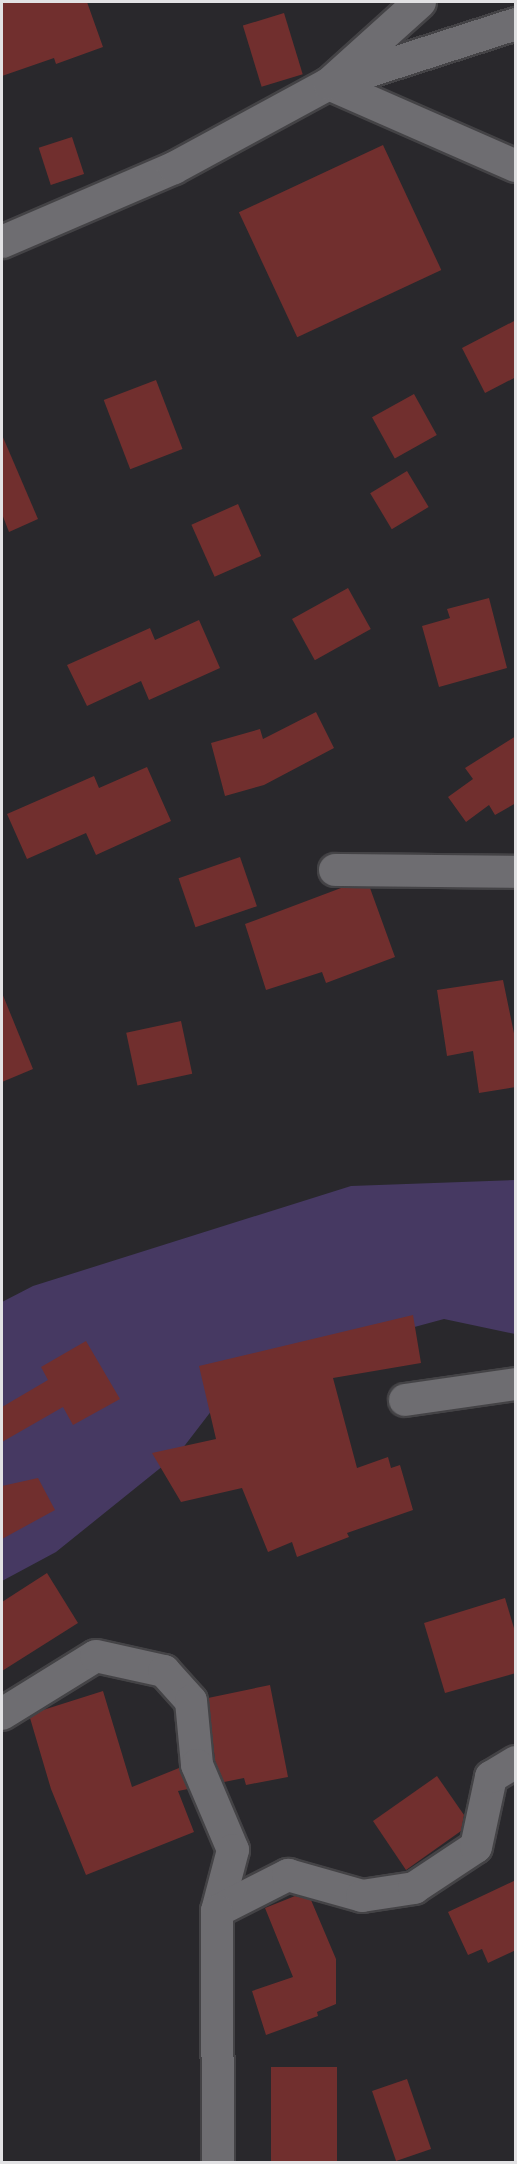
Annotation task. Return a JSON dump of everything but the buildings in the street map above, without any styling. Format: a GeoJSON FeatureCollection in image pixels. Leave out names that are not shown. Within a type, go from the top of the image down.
{"type":"FeatureCollection","features":[{"type":"Feature","properties":{"kind":"street"},"geometry":{"type":"LineString","coordinates":[[329,84],[420,2]]}},
{"type":"Feature","properties":{"kind":"street"},"geometry":{"type":"LineString","coordinates":[[2,242],[174,168],[329,84],[516,24]]}},
{"type":"Feature","properties":{"kind":"street"},"geometry":{"type":"LineString","coordinates":[[329,84],[516,166]]}},
{"type":"Feature","properties":{"kind":"street"},"geometry":{"type":"LineString","coordinates":[[335,870],[516,872]]}},
{"type":"Feature","properties":{"kind":"street"},"geometry":{"type":"LineString","coordinates":[[405,1400],[516,1383]]}},
{"type":"Feature","properties":{"kind":"street"},"geometry":{"type":"LineString","coordinates":[[2,1714],[96,1656],[164,1671],[191,1701],[196,1765],[233,1850],[217,1911],[218,2163]]}},
{"type":"Feature","properties":{"kind":"street"},"geometry":{"type":"LineString","coordinates":[[217,1911],[288,1875],[362,1896],[414,1888],[476,1847],[491,1778],[516,1762]]}},
{"type":"Feature","properties":{"kind":"shaded area"},"geometry":{"type":"Polygon","coordinates":[[[515,1180],[515,1334],[444,1319],[348,1345],[232,1384],[179,1453],[56,1552],[2,1581],[2,1302],[33,1286],[351,1186],[515,1180]]]}}]}
